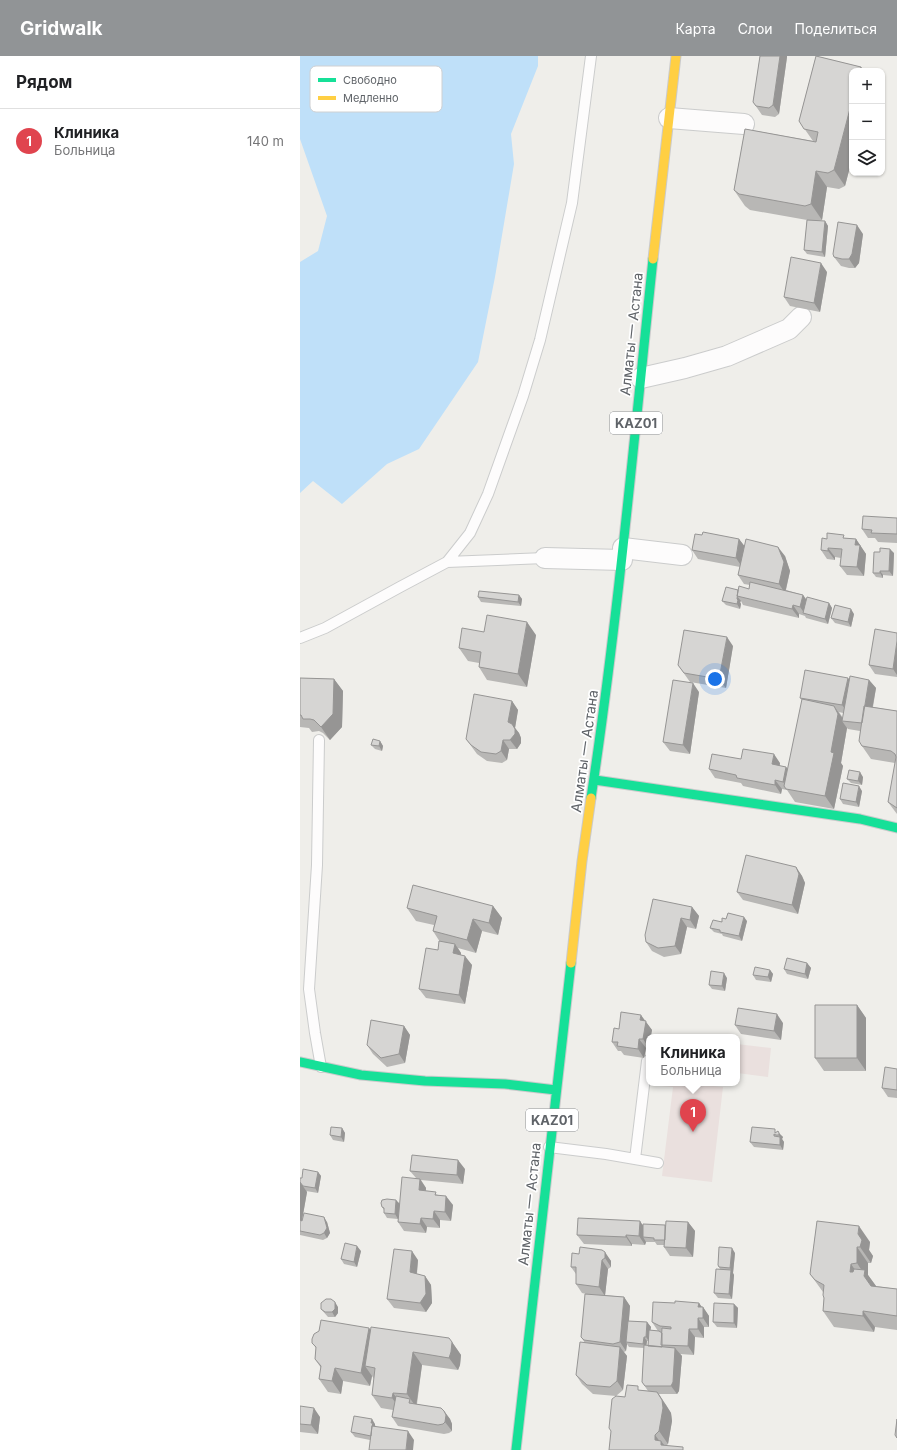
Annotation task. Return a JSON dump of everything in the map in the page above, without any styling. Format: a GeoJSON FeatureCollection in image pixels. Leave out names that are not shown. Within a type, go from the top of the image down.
{"type":"FeatureCollection","features":[{"type":"Feature","properties":{"kind":"main road","name":"Алматы — Астана"},"geometry":{"type":"LineString","coordinates":[[516,1450],[582,861],[595,780],[623,554],[659,201],[676,56]]}},
{"type":"Feature","properties":{"kind":"main road"},"geometry":{"type":"LineString","coordinates":[[595,780],[860,819],[897,828]]}},
{"type":"Feature","properties":{"kind":"main road"},"geometry":{"type":"LineString","coordinates":[[300,1062],[369,1076],[425,1081],[505,1084],[556,1090]]}},
{"type":"Feature","properties":{"kind":"street"},"geometry":{"type":"LineString","coordinates":[[669,118],[744,124]]}},
{"type":"Feature","properties":{"kind":"street"},"geometry":{"type":"LineString","coordinates":[[641,378],[685,368],[727,356],[789,329],[801,317]]}},
{"type":"Feature","properties":{"kind":"street"},"geometry":{"type":"LineString","coordinates":[[545,558],[623,554],[682,555]]}},
{"type":"Feature","properties":{"kind":"lane"},"geometry":{"type":"LineString","coordinates":[[300,638],[325,628],[447,562],[470,534],[488,494],[523,396],[540,340],[572,203],[591,56]]}},
{"type":"Feature","properties":{"kind":"lane"},"geometry":{"type":"LineString","coordinates":[[447,562],[545,558]]}},
{"type":"Feature","properties":{"kind":"lane"},"geometry":{"type":"LineString","coordinates":[[319,740],[317,865],[309,989],[321,1067]]}},
{"type":"Feature","properties":{"kind":"lane"},"geometry":{"type":"LineString","coordinates":[[635,1159],[646,1069]]}},
{"type":"Feature","properties":{"kind":"lane"},"geometry":{"type":"LineString","coordinates":[[549,1147],[658,1163]]}},
{"type":"Feature","properties":{"kind":"shaded area"},"geometry":{"type":"Polygon","coordinates":[[[740,1044],[771,1048],[768,1077],[740,1073],[740,1044]]]}},
{"type":"Feature","properties":{"kind":"shaded area"},"geometry":{"type":"Polygon","coordinates":[[[662,1086],[723,1087],[712,1182],[662,1176],[673,1087],[662,1086]]]}},
{"type":"Feature","properties":{"kind":"water"},"geometry":{"type":"Polygon","coordinates":[[[300,56],[538,56],[538,66],[511,134],[514,164],[495,277],[478,362],[419,449],[387,464],[342,504],[313,481],[300,493],[300,262],[318,251],[327,216],[300,139],[300,56]]]}},
{"type":"Feature","properties":{"kind":"building"},"geometry":{"type":"Polygon","coordinates":[[[760,56],[780,56],[773,105],[769,108],[756,106],[753,102],[760,56]]]}},
{"type":"Feature","properties":{"kind":"building"},"geometry":{"type":"Polygon","coordinates":[[[816,56],[861,67],[849,68],[849,112],[834,170],[828,173],[816,171],[811,204],[805,206],[739,194],[734,190],[745,129],[816,142],[818,132],[804,129],[799,121],[816,56]]]}},
{"type":"Feature","properties":{"kind":"building"},"geometry":{"type":"Polygon","coordinates":[[[807,220],[825,221],[822,252],[804,250],[807,220]]]}},
{"type":"Feature","properties":{"kind":"building"},"geometry":{"type":"Polygon","coordinates":[[[838,222],[857,225],[852,254],[849,259],[834,257],[833,254],[838,222]]]}},
{"type":"Feature","properties":{"kind":"building"},"geometry":{"type":"Polygon","coordinates":[[[791,257],[821,263],[814,303],[784,297],[791,257]]]}},
{"type":"Feature","properties":{"kind":"building"},"geometry":{"type":"Polygon","coordinates":[[[863,516],[897,518],[897,534],[871,533],[872,530],[862,529],[863,516]]]}},
{"type":"Feature","properties":{"kind":"building"},"geometry":{"type":"Polygon","coordinates":[[[703,532],[739,539],[736,558],[692,550],[695,534],[702,535],[703,532]]]}},
{"type":"Feature","properties":{"kind":"building"},"geometry":{"type":"Polygon","coordinates":[[[827,533],[844,535],[843,538],[856,539],[855,545],[860,545],[857,567],[840,566],[842,549],[828,548],[828,551],[821,550],[822,538],[827,539],[827,533]]]}},
{"type":"Feature","properties":{"kind":"building"},"geometry":{"type":"Polygon","coordinates":[[[746,539],[778,547],[784,562],[779,584],[738,575],[746,539]]]}},
{"type":"Feature","properties":{"kind":"building"},"geometry":{"type":"Polygon","coordinates":[[[880,548],[890,549],[889,571],[873,573],[874,552],[880,552],[880,548]]]}},
{"type":"Feature","properties":{"kind":"building"},"geometry":{"type":"Polygon","coordinates":[[[750,582],[803,595],[800,607],[793,605],[792,609],[737,596],[739,586],[749,589],[750,582]]]}},
{"type":"Feature","properties":{"kind":"building"},"geometry":{"type":"Polygon","coordinates":[[[726,587],[738,590],[737,604],[722,601],[726,587]]]}},
{"type":"Feature","properties":{"kind":"building"},"geometry":{"type":"Polygon","coordinates":[[[479,591],[519,595],[518,602],[478,597],[479,591]]]}},
{"type":"Feature","properties":{"kind":"building"},"geometry":{"type":"Polygon","coordinates":[[[807,597],[829,603],[825,619],[803,613],[807,597]]]}},
{"type":"Feature","properties":{"kind":"building"},"geometry":{"type":"Polygon","coordinates":[[[835,605],[851,609],[848,622],[831,618],[835,605]]]}},
{"type":"Feature","properties":{"kind":"building"},"geometry":{"type":"Polygon","coordinates":[[[487,615],[527,622],[518,674],[479,667],[481,652],[459,648],[462,628],[484,632],[487,615]]]}},
{"type":"Feature","properties":{"kind":"building"},"geometry":{"type":"Polygon","coordinates":[[[875,629],[897,633],[893,669],[869,665],[875,629]]]}},
{"type":"Feature","properties":{"kind":"building"},"geometry":{"type":"Polygon","coordinates":[[[684,630],[727,637],[719,679],[684,673],[678,665],[684,630]]]}},
{"type":"Feature","properties":{"kind":"building"},"geometry":{"type":"Polygon","coordinates":[[[805,670],[848,678],[842,705],[800,698],[805,670]]]}},
{"type":"Feature","properties":{"kind":"building"},"geometry":{"type":"Polygon","coordinates":[[[850,676],[869,680],[862,723],[842,721],[850,676]]]}},
{"type":"Feature","properties":{"kind":"building"},"geometry":{"type":"Polygon","coordinates":[[[300,678],[334,679],[333,714],[321,727],[314,720],[303,719],[300,715],[300,678]]]}},
{"type":"Feature","properties":{"kind":"building"},"geometry":{"type":"Polygon","coordinates":[[[673,680],[693,683],[683,745],[663,742],[673,680]]]}},
{"type":"Feature","properties":{"kind":"building"},"geometry":{"type":"Polygon","coordinates":[[[474,694],[512,701],[508,722],[512,724],[515,729],[515,734],[510,740],[503,740],[501,751],[496,754],[481,752],[471,745],[466,739],[474,694]]]}},
{"type":"Feature","properties":{"kind":"building"},"geometry":{"type":"Polygon","coordinates":[[[802,699],[834,706],[838,714],[831,752],[834,753],[825,796],[786,789],[784,786],[802,699]]]}},
{"type":"Feature","properties":{"kind":"building"},"geometry":{"type":"Polygon","coordinates":[[[864,706],[897,711],[897,808],[888,802],[896,757],[895,754],[891,751],[862,746],[859,741],[864,706]]]}},
{"type":"Feature","properties":{"kind":"building"},"geometry":{"type":"Polygon","coordinates":[[[373,739],[380,741],[379,746],[371,745],[373,739]]]}},
{"type":"Feature","properties":{"kind":"building"},"geometry":{"type":"Polygon","coordinates":[[[743,749],[774,754],[772,764],[786,767],[783,782],[775,780],[775,785],[737,778],[736,775],[709,769],[712,754],[741,759],[743,749]]]}},
{"type":"Feature","properties":{"kind":"building"},"geometry":{"type":"Polygon","coordinates":[[[849,770],[860,772],[858,781],[847,779],[849,770]]]}},
{"type":"Feature","properties":{"kind":"building"},"geometry":{"type":"Polygon","coordinates":[[[843,783],[859,786],[856,802],[840,799],[843,783]]]}},
{"type":"Feature","properties":{"kind":"building"},"geometry":{"type":"Polygon","coordinates":[[[746,855],[796,867],[799,874],[792,905],[737,892],[746,855]]]}},
{"type":"Feature","properties":{"kind":"building"},"geometry":{"type":"Polygon","coordinates":[[[413,885],[493,906],[489,923],[473,919],[467,940],[433,931],[437,916],[407,908],[413,885]]]}},
{"type":"Feature","properties":{"kind":"building"},"geometry":{"type":"Polygon","coordinates":[[[653,899],[692,907],[690,920],[681,918],[675,946],[658,948],[646,942],[645,935],[653,899]]]}},
{"type":"Feature","properties":{"kind":"building"},"geometry":{"type":"Polygon","coordinates":[[[728,913],[744,917],[739,936],[710,928],[713,920],[722,922],[722,918],[726,919],[728,913]]]}},
{"type":"Feature","properties":{"kind":"building"},"geometry":{"type":"Polygon","coordinates":[[[439,941],[455,944],[453,953],[465,956],[459,995],[419,989],[426,948],[438,950],[439,941]]]}},
{"type":"Feature","properties":{"kind":"building"},"geometry":{"type":"Polygon","coordinates":[[[787,958],[807,963],[805,974],[784,969],[787,958]]]}},
{"type":"Feature","properties":{"kind":"building"},"geometry":{"type":"Polygon","coordinates":[[[755,967],[770,970],[768,977],[753,975],[755,967]]]}},
{"type":"Feature","properties":{"kind":"building"},"geometry":{"type":"Polygon","coordinates":[[[711,971],[724,973],[722,986],[709,985],[711,971]]]}},
{"type":"Feature","properties":{"kind":"building"},"geometry":{"type":"Polygon","coordinates":[[[815,1005],[857,1005],[857,1058],[815,1058],[815,1005]]]}},
{"type":"Feature","properties":{"kind":"building"},"geometry":{"type":"Polygon","coordinates":[[[738,1008],[777,1014],[774,1031],[735,1025],[738,1008]]]}},
{"type":"Feature","properties":{"kind":"building"},"geometry":{"type":"Polygon","coordinates":[[[621,1012],[641,1015],[640,1020],[646,1021],[643,1039],[639,1039],[638,1049],[617,1046],[618,1042],[612,1042],[614,1028],[619,1029],[621,1012]]]}},
{"type":"Feature","properties":{"kind":"building"},"geometry":{"type":"Polygon","coordinates":[[[371,1020],[404,1026],[399,1054],[381,1058],[367,1045],[371,1020]]]}},
{"type":"Feature","properties":{"kind":"building"},"geometry":{"type":"Polygon","coordinates":[[[885,1067],[897,1069],[897,1090],[882,1088],[885,1067]]]}},
{"type":"Feature","properties":{"kind":"building"},"geometry":{"type":"Polygon","coordinates":[[[331,1127],[342,1128],[341,1137],[330,1135],[331,1127]]]}},
{"type":"Feature","properties":{"kind":"building"},"geometry":{"type":"Polygon","coordinates":[[[752,1127],[775,1129],[775,1133],[778,1131],[779,1135],[774,1134],[774,1136],[780,1137],[780,1145],[750,1142],[752,1127]]]}},
{"type":"Feature","properties":{"kind":"building"},"geometry":{"type":"Polygon","coordinates":[[[412,1155],[458,1160],[457,1175],[410,1171],[412,1155]]]}},
{"type":"Feature","properties":{"kind":"building"},"geometry":{"type":"Polygon","coordinates":[[[303,1169],[318,1172],[315,1188],[303,1186],[300,1182],[303,1169]]]}},
{"type":"Feature","properties":{"kind":"building"},"geometry":{"type":"Polygon","coordinates":[[[402,1177],[420,1179],[419,1190],[436,1192],[435,1195],[446,1196],[445,1212],[434,1211],[433,1219],[421,1218],[420,1224],[398,1222],[402,1177]]]}},
{"type":"Feature","properties":{"kind":"building"},"geometry":{"type":"Polygon","coordinates":[[[382,1200],[396,1200],[395,1214],[384,1213],[384,1208],[382,1207],[381,1203],[382,1200]]]}},
{"type":"Feature","properties":{"kind":"building"},"geometry":{"type":"Polygon","coordinates":[[[304,1213],[324,1217],[327,1228],[324,1233],[320,1235],[300,1231],[300,1220],[302,1221],[304,1213]]]}},
{"type":"Feature","properties":{"kind":"building"},"geometry":{"type":"Polygon","coordinates":[[[578,1218],[640,1221],[639,1236],[626,1235],[626,1237],[577,1235],[578,1218]]]}},
{"type":"Feature","properties":{"kind":"building"},"geometry":{"type":"Polygon","coordinates":[[[666,1221],[688,1222],[686,1248],[664,1247],[666,1221]]]}},
{"type":"Feature","properties":{"kind":"building"},"geometry":{"type":"Polygon","coordinates":[[[817,1221],[859,1226],[858,1234],[862,1240],[860,1247],[857,1247],[857,1263],[851,1264],[850,1272],[853,1272],[854,1269],[865,1270],[864,1276],[871,1286],[897,1289],[897,1316],[863,1311],[863,1316],[823,1311],[824,1285],[815,1280],[810,1274],[817,1221]]]}},
{"type":"Feature","properties":{"kind":"building"},"geometry":{"type":"Polygon","coordinates":[[[643,1224],[665,1225],[665,1240],[654,1240],[654,1238],[643,1237],[643,1224]]]}},
{"type":"Feature","properties":{"kind":"building"},"geometry":{"type":"Polygon","coordinates":[[[345,1243],[357,1246],[354,1262],[341,1259],[345,1243]]]}},
{"type":"Feature","properties":{"kind":"building"},"geometry":{"type":"Polygon","coordinates":[[[580,1247],[602,1250],[605,1252],[605,1258],[602,1260],[599,1287],[576,1284],[576,1267],[571,1267],[572,1253],[579,1254],[580,1247]]]}},
{"type":"Feature","properties":{"kind":"building"},"geometry":{"type":"Polygon","coordinates":[[[719,1247],[732,1248],[730,1268],[719,1267],[719,1247]]]}},
{"type":"Feature","properties":{"kind":"building"},"geometry":{"type":"Polygon","coordinates":[[[394,1249],[412,1251],[410,1272],[425,1276],[426,1294],[420,1303],[387,1299],[394,1249]]]}},
{"type":"Feature","properties":{"kind":"building"},"geometry":{"type":"Polygon","coordinates":[[[716,1269],[731,1270],[729,1294],[714,1293],[716,1269]]]}},
{"type":"Feature","properties":{"kind":"building"},"geometry":{"type":"Polygon","coordinates":[[[585,1294],[624,1297],[620,1342],[613,1344],[584,1340],[581,1337],[585,1294]]]}},
{"type":"Feature","properties":{"kind":"building"},"geometry":{"type":"Polygon","coordinates":[[[326,1299],[331,1299],[335,1302],[335,1309],[332,1312],[325,1312],[321,1309],[321,1303],[326,1299]]]}},
{"type":"Feature","properties":{"kind":"building"},"geometry":{"type":"Polygon","coordinates":[[[675,1301],[699,1303],[698,1307],[703,1307],[703,1318],[698,1318],[698,1329],[689,1329],[688,1346],[661,1345],[662,1328],[671,1329],[671,1327],[660,1326],[652,1322],[653,1302],[675,1303],[675,1301]]]}},
{"type":"Feature","properties":{"kind":"building"},"geometry":{"type":"Polygon","coordinates":[[[714,1303],[734,1304],[734,1323],[713,1322],[714,1303]]]}},
{"type":"Feature","properties":{"kind":"building"},"geometry":{"type":"Polygon","coordinates":[[[321,1320],[369,1328],[361,1373],[335,1368],[332,1381],[319,1379],[321,1366],[315,1359],[316,1347],[312,1343],[312,1339],[314,1334],[319,1331],[321,1320]]]}},
{"type":"Feature","properties":{"kind":"building"},"geometry":{"type":"Polygon","coordinates":[[[628,1321],[647,1322],[646,1337],[644,1337],[643,1344],[626,1342],[628,1321]]]}},
{"type":"Feature","properties":{"kind":"building"},"geometry":{"type":"Polygon","coordinates":[[[371,1327],[449,1338],[452,1342],[449,1358],[413,1352],[407,1394],[393,1393],[392,1398],[372,1395],[375,1368],[365,1366],[371,1327]]]}},
{"type":"Feature","properties":{"kind":"building"},"geometry":{"type":"Polygon","coordinates":[[[649,1330],[659,1331],[662,1333],[662,1347],[648,1346],[649,1330]]]}},
{"type":"Feature","properties":{"kind":"building"},"geometry":{"type":"Polygon","coordinates":[[[580,1342],[620,1347],[617,1381],[610,1387],[587,1385],[576,1375],[580,1342]]]}},
{"type":"Feature","properties":{"kind":"building"},"geometry":{"type":"Polygon","coordinates":[[[644,1345],[675,1348],[673,1382],[671,1386],[645,1386],[642,1382],[644,1345]]]}},
{"type":"Feature","properties":{"kind":"building"},"geometry":{"type":"Polygon","coordinates":[[[627,1385],[638,1386],[638,1390],[657,1392],[662,1400],[663,1408],[659,1431],[655,1435],[655,1440],[661,1441],[661,1445],[683,1447],[683,1450],[609,1450],[611,1431],[609,1428],[612,1399],[616,1396],[625,1397],[627,1385]]]}},
{"type":"Feature","properties":{"kind":"building"},"geometry":{"type":"Polygon","coordinates":[[[396,1396],[410,1399],[409,1403],[441,1408],[446,1415],[445,1422],[438,1425],[392,1417],[396,1396]]]}},
{"type":"Feature","properties":{"kind":"building"},"geometry":{"type":"Polygon","coordinates":[[[300,1406],[314,1408],[311,1425],[300,1424],[300,1406]]]}},
{"type":"Feature","properties":{"kind":"building"},"geometry":{"type":"Polygon","coordinates":[[[354,1416],[372,1419],[371,1423],[373,1423],[371,1436],[351,1432],[354,1416]]]}},
{"type":"Feature","properties":{"kind":"building"},"geometry":{"type":"Polygon","coordinates":[[[897,1419],[897,1438],[895,1435],[897,1419]]]}},
{"type":"Feature","properties":{"kind":"building"},"geometry":{"type":"Polygon","coordinates":[[[372,1426],[408,1431],[406,1450],[369,1450],[372,1426]]]}},
{"type":"Feature","properties":{"kind":"traffic: fast"},"geometry":{"type":"LineString","coordinates":[[591,798],[601,731],[617,596],[653,259]]}},
{"type":"Feature","properties":{"kind":"traffic: fast"},"geometry":{"type":"LineString","coordinates":[[595,780],[860,819],[897,828]]}},
{"type":"Feature","properties":{"kind":"traffic: fast"},"geometry":{"type":"LineString","coordinates":[[516,1450],[571,963]]}},
{"type":"Feature","properties":{"kind":"traffic: fast"},"geometry":{"type":"LineString","coordinates":[[300,1062],[361,1075],[425,1081],[505,1084],[556,1090]]}},
{"type":"Feature","properties":{"kind":"traffic: slow"},"geometry":{"type":"LineString","coordinates":[[653,259],[676,56]]}},
{"type":"Feature","properties":{"kind":"traffic: slow"},"geometry":{"type":"LineString","coordinates":[[571,963],[582,861],[591,798]]}},
{"type":"Feature","properties":{"kind":"place","name":"Клиника"},"geometry":{"type":"Point","coordinates":[693,1132]}}]}
